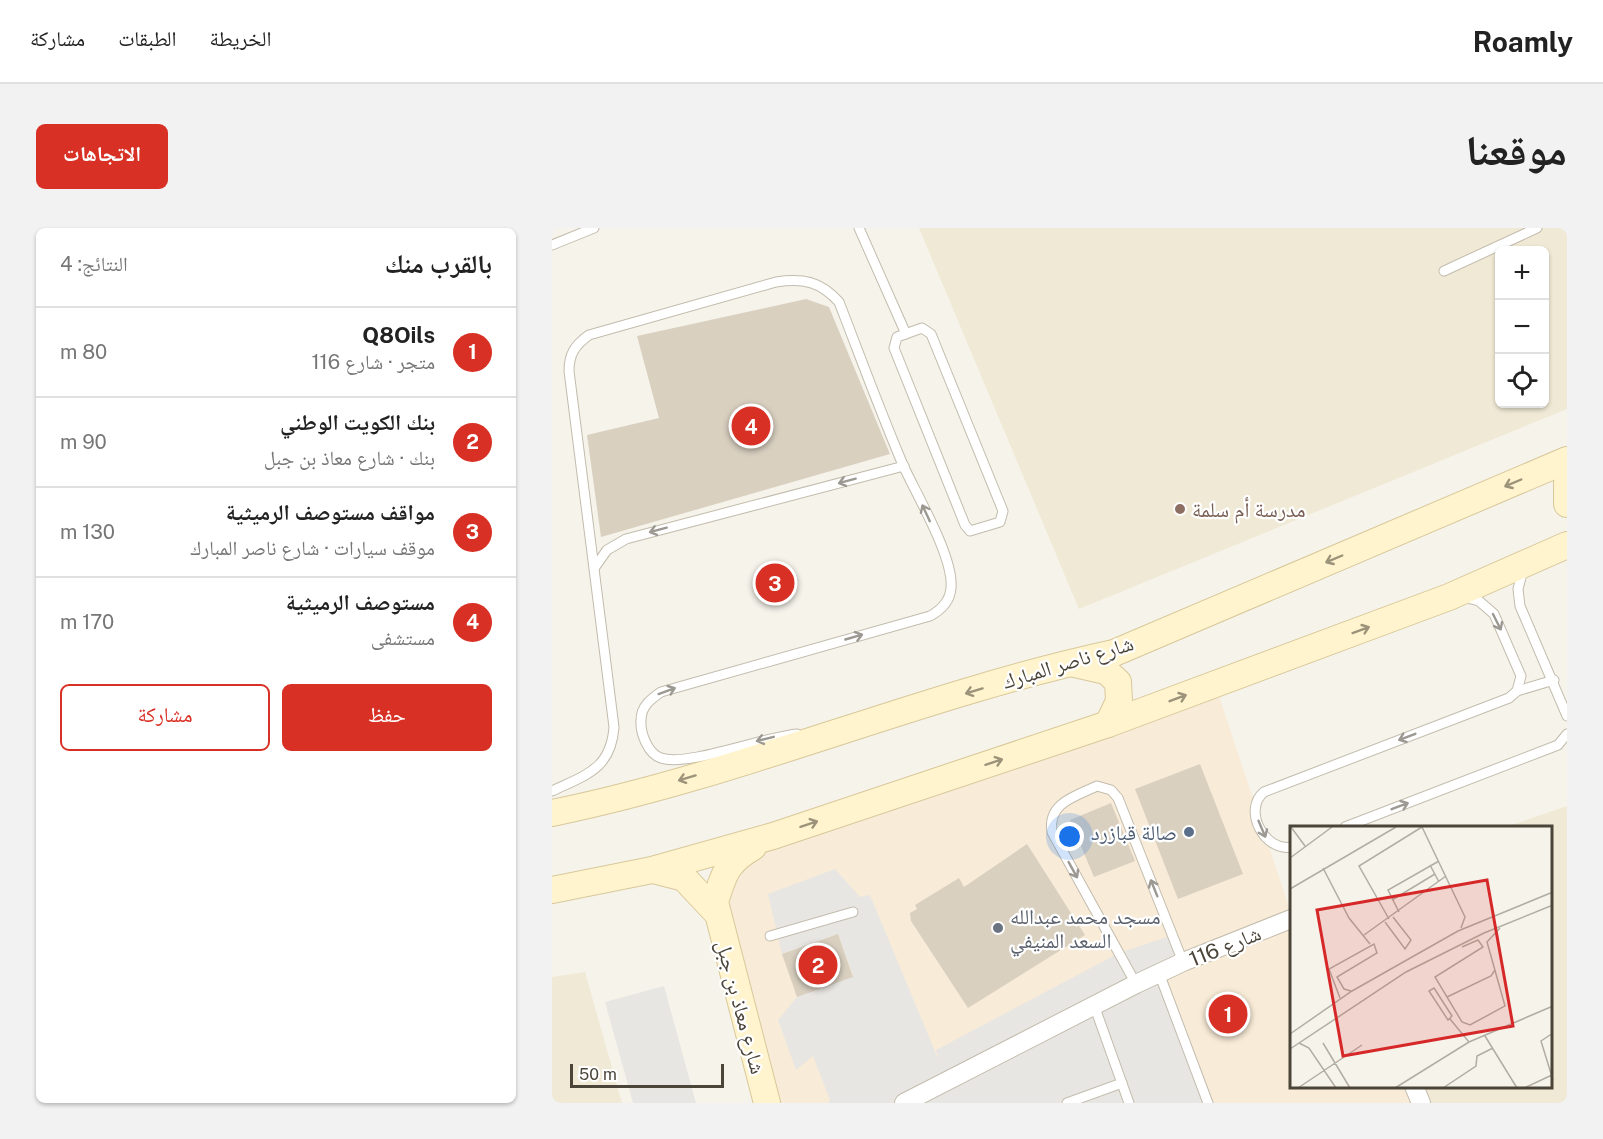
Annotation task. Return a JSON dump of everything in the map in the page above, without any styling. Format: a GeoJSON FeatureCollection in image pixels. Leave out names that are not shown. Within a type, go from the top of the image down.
{"type":"FeatureCollection","features":[{"type":"Feature","properties":{"kind":"street","name":"شارع ناصر المبارك"},"geometry":{"type":"LineString","coordinates":[[552,813],[623,798],[823,735],[1068,663],[1114,653],[1567,460]]}},
{"type":"Feature","properties":{"kind":"street"},"geometry":{"type":"LineString","coordinates":[[1567,483],[1567,504]]}},
{"type":"Feature","properties":{"kind":"street"},"geometry":{"type":"LineString","coordinates":[[552,890],[652,870],[773,836],[1108,724],[1449,597],[1567,545]]}},
{"type":"Feature","properties":{"kind":"street"},"geometry":{"type":"LineString","coordinates":[[1068,663],[1106,671],[1118,682],[1119,701],[1108,724]]}},
{"type":"Feature","properties":{"kind":"street","name":"شارع معاذ بن جبل"},"geometry":{"type":"LineString","coordinates":[[767,1103],[715,902],[723,876],[734,858],[773,836]]}},
{"type":"Feature","properties":{"kind":"street","name":"شارع معاذ بن جبل"},"geometry":{"type":"LineString","coordinates":[[652,870],[684,878],[716,911]]}},
{"type":"Feature","properties":{"kind":"street","name":"شارع 116"},"geometry":{"type":"LineString","coordinates":[[904,1103],[1159,973],[1290,920]]}},
{"type":"Feature","properties":{"kind":"street"},"geometry":{"type":"LineString","coordinates":[[1415,1088],[1421,1103]]}},
{"type":"Feature","properties":{"kind":"lane"},"geometry":{"type":"LineString","coordinates":[[552,245],[594,228]]}},
{"type":"Feature","properties":{"kind":"lane"},"geometry":{"type":"LineString","coordinates":[[859,228],[906,334]]}},
{"type":"Feature","properties":{"kind":"lane"},"geometry":{"type":"LineString","coordinates":[[1444,271],[1537,228]]}},
{"type":"Feature","properties":{"kind":"lane"},"geometry":{"type":"LineString","coordinates":[[552,791],[585,776],[599,766],[608,755],[613,741],[613,712],[569,371],[573,350],[589,335],[776,282],[798,279],[812,281],[828,290],[839,302],[904,466],[941,549],[951,578],[949,597],[938,612],[662,692],[648,701],[640,717],[643,735],[650,749],[658,758],[665,759],[688,759],[777,736],[823,735]]}},
{"type":"Feature","properties":{"kind":"lane"},"geometry":{"type":"LineString","coordinates":[[922,328],[931,333],[1003,511],[1003,519],[999,523],[973,532],[965,525],[894,348],[895,339],[906,334],[922,328]]}},
{"type":"Feature","properties":{"kind":"lane"},"geometry":{"type":"LineString","coordinates":[[594,568],[607,550],[626,539],[904,466]]}},
{"type":"Feature","properties":{"kind":"lane"},"geometry":{"type":"LineString","coordinates":[[1525,564],[1518,589],[1520,606],[1554,680],[1567,716]]}},
{"type":"Feature","properties":{"kind":"lane"},"geometry":{"type":"LineString","coordinates":[[1449,597],[1459,596],[1479,601],[1494,614],[1521,676],[1518,691]]}},
{"type":"Feature","properties":{"kind":"lane"},"geometry":{"type":"LineString","coordinates":[[1290,847],[1283,848],[1266,840],[1255,807],[1264,792],[1509,698],[1518,691],[1554,680]]}},
{"type":"Feature","properties":{"kind":"lane"},"geometry":{"type":"LineString","coordinates":[[1348,826],[1558,745],[1567,734]]}},
{"type":"Feature","properties":{"kind":"lane"},"geometry":{"type":"LineString","coordinates":[[1136,984],[1052,832],[1051,824],[1055,810],[1060,804],[1097,786],[1111,790],[1118,798],[1184,962]]}},
{"type":"Feature","properties":{"kind":"lane"},"geometry":{"type":"LineString","coordinates":[[770,936],[853,912]]}},
{"type":"Feature","properties":{"kind":"lane"},"geometry":{"type":"LineString","coordinates":[[1159,973],[1208,1103]]}},
{"type":"Feature","properties":{"kind":"lane"},"geometry":{"type":"LineString","coordinates":[[1094,1005],[1129,1103]]}},
{"type":"Feature","properties":{"kind":"lane"},"geometry":{"type":"LineString","coordinates":[[1067,1103],[1122,1083]]}},
{"type":"Feature","properties":{"kind":"shaded area","name":"مدرسة أم سلمة"},"geometry":{"type":"Polygon","coordinates":[[[919,228],[1567,228],[1567,409],[1079,609],[919,228]]]}},
{"type":"Feature","properties":{"kind":"shaded area"},"geometry":{"type":"Polygon","coordinates":[[[1215,684],[1290,910],[1290,1088],[1414,1088],[1421,1103],[769,1103],[719,888],[747,851],[1215,684]]]}},
{"type":"Feature","properties":{"kind":"shaded area"},"geometry":{"type":"Polygon","coordinates":[[[1567,806],[1567,1103],[1424,1103],[1417,1088],[1552,1088],[1552,826],[1509,826],[1567,806]]]}},
{"type":"Feature","properties":{"kind":"shaded area"},"geometry":{"type":"Polygon","coordinates":[[[835,869],[860,897],[870,895],[939,1061],[936,1050],[1119,953],[1173,935],[1183,962],[1160,973],[1208,1103],[828,1103],[830,1100],[813,1056],[796,1070],[778,1020],[797,997],[853,976],[838,934],[782,954],[768,894],[835,869]]]}},
{"type":"Feature","properties":{"kind":"shaded area"},"geometry":{"type":"Polygon","coordinates":[[[585,972],[622,1103],[552,1103],[552,977],[585,972]]]}},
{"type":"Feature","properties":{"kind":"shaded area"},"geometry":{"type":"Polygon","coordinates":[[[664,986],[696,1103],[633,1103],[605,1002],[664,986]]]}},
{"type":"Feature","properties":{"kind":"building"},"geometry":{"type":"Polygon","coordinates":[[[806,299],[829,307],[890,454],[601,537],[587,435],[659,418],[637,336],[806,299]]]}},
{"type":"Feature","properties":{"kind":"building","name":"صالة قبازرد"},"geometry":{"type":"Polygon","coordinates":[[[1200,764],[1243,874],[1178,899],[1135,789],[1200,764]]]}},
{"type":"Feature","properties":{"kind":"building"},"geometry":{"type":"Polygon","coordinates":[[[1111,803],[1135,861],[1094,877],[1070,820],[1111,803]]]}},
{"type":"Feature","properties":{"kind":"building","name":"مسجد محمد عبدالله السعد المنيفي"},"geometry":{"type":"Polygon","coordinates":[[[1027,844],[1085,935],[968,1008],[911,921],[910,913],[917,909],[915,905],[959,878],[964,887],[1027,844]]]}},
{"type":"Feature","properties":{"kind":"building"},"geometry":{"type":"Polygon","coordinates":[[[838,934],[853,977],[797,997],[782,954],[838,934]]]}},
{"type":"Feature","properties":{"kind":"place","name":"مستوصف الرميثية"},"geometry":{"type":"Point","coordinates":[751,426]}},
{"type":"Feature","properties":{"kind":"place","name":"مدرسة أم سلمة"},"geometry":{"type":"Point","coordinates":[1180,509]}},
{"type":"Feature","properties":{"kind":"place","name":"مواقف مستوصف الرميثية"},"geometry":{"type":"Point","coordinates":[775,583]}},
{"type":"Feature","properties":{"kind":"place","name":"صالة قبازرد"},"geometry":{"type":"Point","coordinates":[1189,832]}},
{"type":"Feature","properties":{"kind":"place","name":"مسجد محمد عبدالله السعد المنيفي"},"geometry":{"type":"Point","coordinates":[998,928]}},
{"type":"Feature","properties":{"kind":"place","name":"بنك الكويت الوطني"},"geometry":{"type":"Point","coordinates":[818,965]}},
{"type":"Feature","properties":{"kind":"place","name":"Q8Oils"},"geometry":{"type":"Point","coordinates":[1228,1014]}}]}
